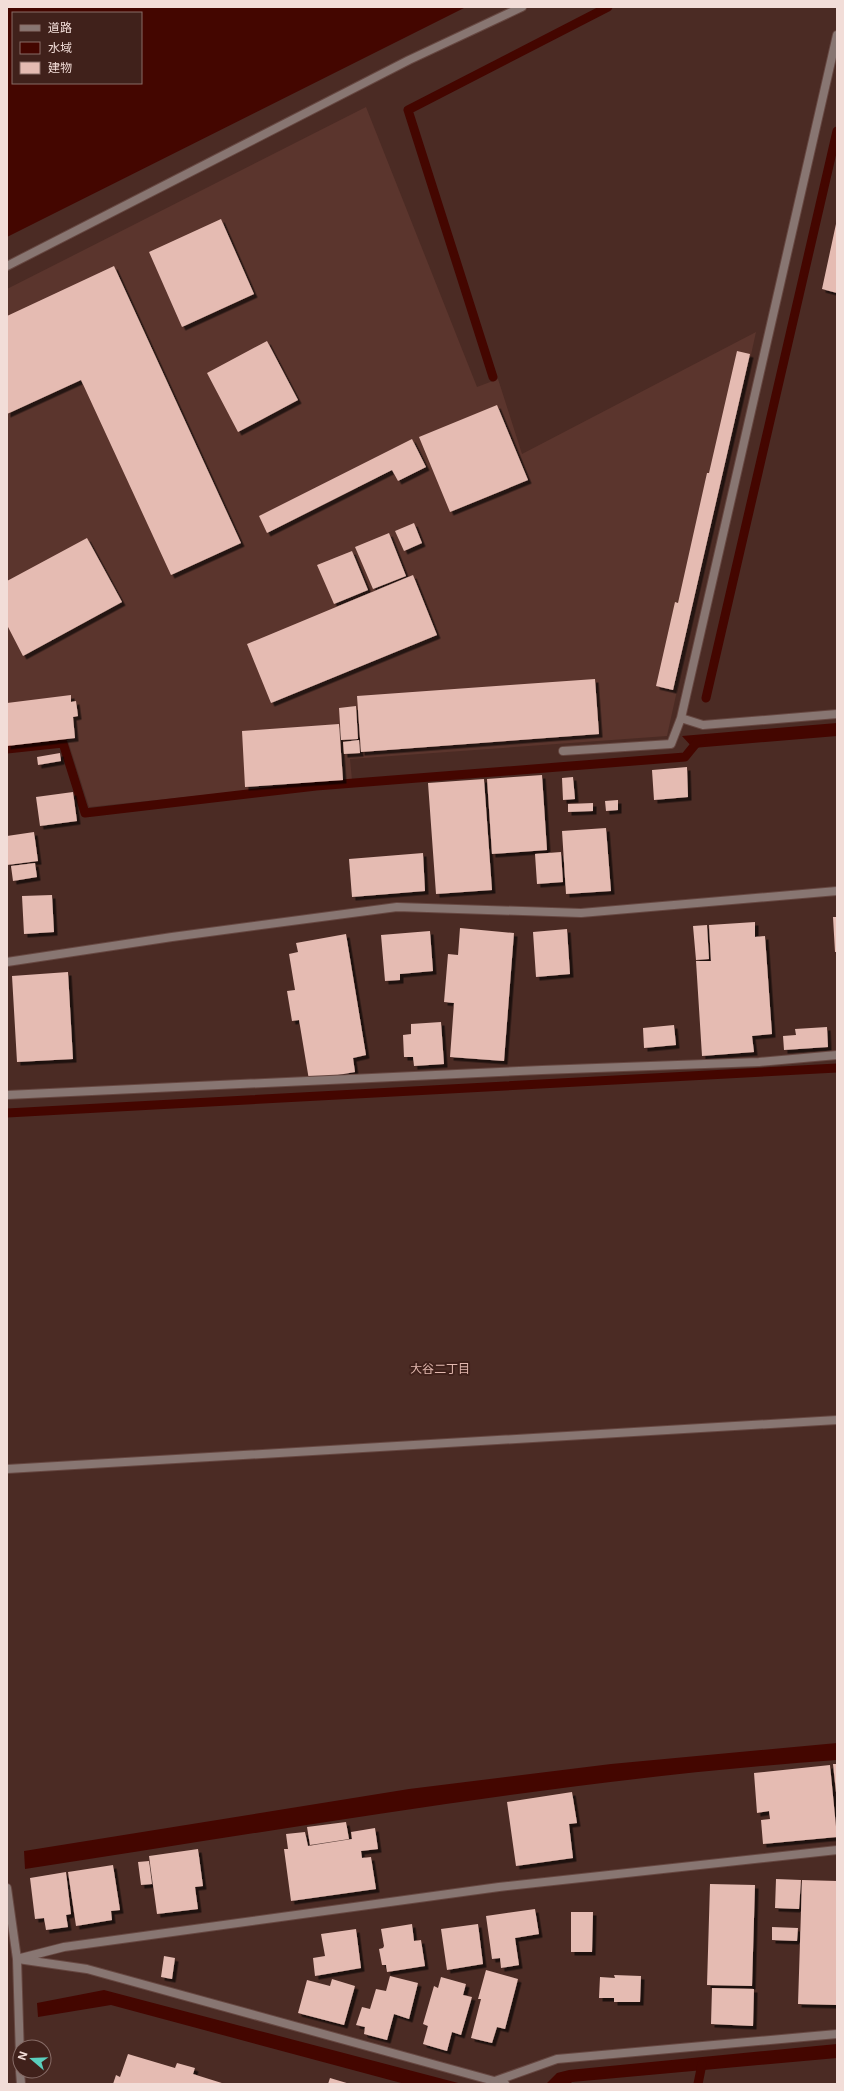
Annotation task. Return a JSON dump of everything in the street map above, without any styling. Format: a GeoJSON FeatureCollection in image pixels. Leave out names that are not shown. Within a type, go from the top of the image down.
{"type":"FeatureCollection","features":[{"type":"Feature","properties":{"kind":"street"},"geometry":{"type":"LineString","coordinates":[[7,266],[409,60],[522,7]]}},
{"type":"Feature","properties":{"kind":"street"},"geometry":{"type":"LineString","coordinates":[[563,751],[671,744],[681,718],[837,35]]}},
{"type":"Feature","properties":{"kind":"street"},"geometry":{"type":"LineString","coordinates":[[681,718],[703,725],[837,714]]}},
{"type":"Feature","properties":{"kind":"street"},"geometry":{"type":"LineString","coordinates":[[7,962],[180,936],[396,907],[581,912],[837,891]]}},
{"type":"Feature","properties":{"kind":"street"},"geometry":{"type":"LineString","coordinates":[[7,1095],[542,1070],[758,1062],[837,1055]]}},
{"type":"Feature","properties":{"kind":"street"},"geometry":{"type":"LineString","coordinates":[[7,1469],[837,1420]]}},
{"type":"Feature","properties":{"kind":"street"},"geometry":{"type":"LineString","coordinates":[[17,1959],[64,1947],[499,1887],[837,1850]]}},
{"type":"Feature","properties":{"kind":"street"},"geometry":{"type":"LineString","coordinates":[[7,1888],[11,1939],[17,1959],[19,2039]]}},
{"type":"Feature","properties":{"kind":"street"},"geometry":{"type":"LineString","coordinates":[[17,1959],[87,1969],[494,2083],[505,2084]]}},
{"type":"Feature","properties":{"kind":"street"},"geometry":{"type":"LineString","coordinates":[[494,2083],[557,2059],[837,2034]]}},
{"type":"Feature","properties":{"kind":"shaded area"},"geometry":{"type":"Polygon","coordinates":[[[366,107],[477,387],[498,379],[522,454],[756,332],[667,736],[350,759],[352,780],[89,807],[68,741],[7,748],[7,289],[366,107]]]}},
{"type":"Feature","properties":{"kind":"water"},"geometry":{"type":"Polygon","coordinates":[[[7,7],[466,7],[7,237],[7,7]]]}},
{"type":"Feature","properties":{"kind":"water"},"geometry":{"type":"Polygon","coordinates":[[[837,723],[837,736],[693,748],[682,736],[837,723]]]}},
{"type":"Feature","properties":{"kind":"water"},"geometry":{"type":"Polygon","coordinates":[[[837,1743],[837,1760],[735,1768],[532,1792],[430,1806],[25,1869],[24,1851],[409,1789],[611,1764],[837,1743]]]}},
{"type":"Feature","properties":{"kind":"water"},"geometry":{"type":"Polygon","coordinates":[[[104,1990],[462,2084],[405,2084],[111,2005],[38,2017],[37,2003],[104,1990]]]}},
{"type":"Feature","properties":{"kind":"water"},"geometry":{"type":"Polygon","coordinates":[[[837,2044],[837,2058],[572,2082],[570,2084],[546,2084],[557,2073],[569,2070],[837,2044]]]}},
{"type":"Feature","properties":{"kind":"building"},"geometry":{"type":"Polygon","coordinates":[[[221,219],[254,294],[182,327],[149,252],[221,219]]]}},
{"type":"Feature","properties":{"kind":"building"},"geometry":{"type":"Polygon","coordinates":[[[837,224],[837,293],[822,289],[837,224]]]}},
{"type":"Feature","properties":{"kind":"building"},"geometry":{"type":"Polygon","coordinates":[[[114,266],[241,543],[171,575],[81,380],[7,414],[7,316],[114,266]]]}},
{"type":"Feature","properties":{"kind":"building"},"geometry":{"type":"Polygon","coordinates":[[[267,341],[298,400],[238,432],[207,373],[267,341]]]}},
{"type":"Feature","properties":{"kind":"building"},"geometry":{"type":"Polygon","coordinates":[[[737,351],[750,354],[673,690],[656,686],[675,602],[678,603],[707,473],[709,473],[737,351]]]}},
{"type":"Feature","properties":{"kind":"building"},"geometry":{"type":"Polygon","coordinates":[[[497,405],[528,480],[450,512],[419,437],[497,405]]]}},
{"type":"Feature","properties":{"kind":"building"},"geometry":{"type":"Polygon","coordinates":[[[412,439],[426,467],[398,481],[392,470],[267,533],[259,516],[412,439]]]}},
{"type":"Feature","properties":{"kind":"building"},"geometry":{"type":"Polygon","coordinates":[[[414,523],[422,543],[404,551],[395,531],[414,523]]]}},
{"type":"Feature","properties":{"kind":"building"},"geometry":{"type":"Polygon","coordinates":[[[389,533],[406,576],[373,589],[355,547],[389,533]]]}},
{"type":"Feature","properties":{"kind":"building"},"geometry":{"type":"Polygon","coordinates":[[[87,538],[122,602],[23,656],[7,625],[7,581],[87,538]]]}},
{"type":"Feature","properties":{"kind":"building"},"geometry":{"type":"Polygon","coordinates":[[[352,551],[368,590],[334,604],[317,565],[352,551]]]}},
{"type":"Feature","properties":{"kind":"building"},"geometry":{"type":"Polygon","coordinates":[[[413,575],[437,635],[271,703],[247,644],[413,575]]]}},
{"type":"Feature","properties":{"kind":"building"},"geometry":{"type":"Polygon","coordinates":[[[595,679],[599,734],[361,752],[357,696],[595,679]]]}},
{"type":"Feature","properties":{"kind":"building"},"geometry":{"type":"Polygon","coordinates":[[[71,695],[71,702],[76,701],[78,716],[73,717],[75,738],[7,746],[7,703],[71,695]]]}},
{"type":"Feature","properties":{"kind":"building"},"geometry":{"type":"Polygon","coordinates":[[[356,706],[358,739],[341,740],[339,708],[356,706]]]}},
{"type":"Feature","properties":{"kind":"building"},"geometry":{"type":"Polygon","coordinates":[[[339,724],[343,780],[245,787],[242,731],[339,724]]]}},
{"type":"Feature","properties":{"kind":"building"},"geometry":{"type":"Polygon","coordinates":[[[359,740],[360,753],[344,754],[343,742],[359,740]]]}},
{"type":"Feature","properties":{"kind":"building"},"geometry":{"type":"Polygon","coordinates":[[[60,753],[61,761],[38,765],[37,757],[60,753]]]}},
{"type":"Feature","properties":{"kind":"building"},"geometry":{"type":"Polygon","coordinates":[[[687,767],[688,797],[654,800],[652,770],[687,767]]]}},
{"type":"Feature","properties":{"kind":"building"},"geometry":{"type":"Polygon","coordinates":[[[542,775],[547,850],[492,854],[487,779],[542,775]]]}},
{"type":"Feature","properties":{"kind":"building"},"geometry":{"type":"Polygon","coordinates":[[[573,777],[575,799],[563,800],[562,778],[573,777]]]}},
{"type":"Feature","properties":{"kind":"building"},"geometry":{"type":"Polygon","coordinates":[[[484,779],[492,890],[436,894],[428,783],[484,779]]]}},
{"type":"Feature","properties":{"kind":"building"},"geometry":{"type":"Polygon","coordinates":[[[73,792],[77,821],[40,826],[36,797],[73,792]]]}},
{"type":"Feature","properties":{"kind":"building"},"geometry":{"type":"Polygon","coordinates":[[[618,800],[618,810],[606,811],[605,801],[618,800]]]}},
{"type":"Feature","properties":{"kind":"building"},"geometry":{"type":"Polygon","coordinates":[[[593,803],[593,811],[568,812],[568,804],[593,803]]]}},
{"type":"Feature","properties":{"kind":"building"},"geometry":{"type":"Polygon","coordinates":[[[606,828],[611,891],[566,894],[562,831],[606,828]]]}},
{"type":"Feature","properties":{"kind":"building"},"geometry":{"type":"Polygon","coordinates":[[[34,832],[38,861],[7,865],[7,836],[34,832]]]}},
{"type":"Feature","properties":{"kind":"building"},"geometry":{"type":"Polygon","coordinates":[[[561,852],[563,882],[537,884],[535,854],[561,852]]]}},
{"type":"Feature","properties":{"kind":"building"},"geometry":{"type":"Polygon","coordinates":[[[423,853],[425,891],[352,897],[349,859],[423,853]]]}},
{"type":"Feature","properties":{"kind":"building"},"geometry":{"type":"Polygon","coordinates":[[[35,863],[37,877],[13,881],[11,866],[35,863]]]}},
{"type":"Feature","properties":{"kind":"building"},"geometry":{"type":"Polygon","coordinates":[[[52,895],[54,932],[24,934],[22,896],[52,895]]]}},
{"type":"Feature","properties":{"kind":"building"},"geometry":{"type":"Polygon","coordinates":[[[833,917],[837,917],[837,952],[835,952],[833,917]]]}},
{"type":"Feature","properties":{"kind":"building"},"geometry":{"type":"Polygon","coordinates":[[[755,922],[755,937],[765,936],[772,1034],[752,1036],[754,1052],[702,1056],[696,961],[711,961],[709,925],[755,922]]]}},
{"type":"Feature","properties":{"kind":"building"},"geometry":{"type":"Polygon","coordinates":[[[707,925],[709,959],[696,960],[693,926],[707,925]]]}},
{"type":"Feature","properties":{"kind":"building"},"geometry":{"type":"Polygon","coordinates":[[[460,928],[514,933],[504,1061],[450,1057],[454,1003],[444,1002],[448,954],[458,955],[460,928]]]}},
{"type":"Feature","properties":{"kind":"building"},"geometry":{"type":"Polygon","coordinates":[[[567,929],[570,974],[536,977],[533,932],[567,929]]]}},
{"type":"Feature","properties":{"kind":"building"},"geometry":{"type":"Polygon","coordinates":[[[430,931],[433,971],[400,974],[400,980],[385,981],[381,935],[430,931]]]}},
{"type":"Feature","properties":{"kind":"building"},"geometry":{"type":"Polygon","coordinates":[[[346,934],[366,1055],[353,1058],[355,1072],[309,1080],[299,1020],[292,1021],[287,991],[295,990],[289,954],[298,952],[296,943],[346,934]]]}},
{"type":"Feature","properties":{"kind":"building"},"geometry":{"type":"Polygon","coordinates":[[[68,972],[73,1059],[17,1062],[12,976],[68,972]]]}},
{"type":"Feature","properties":{"kind":"building"},"geometry":{"type":"Polygon","coordinates":[[[441,1022],[444,1064],[414,1066],[413,1057],[404,1057],[403,1035],[411,1034],[411,1024],[441,1022]]]}},
{"type":"Feature","properties":{"kind":"building"},"geometry":{"type":"Polygon","coordinates":[[[674,1025],[676,1045],[644,1048],[643,1028],[674,1025]]]}},
{"type":"Feature","properties":{"kind":"building"},"geometry":{"type":"Polygon","coordinates":[[[827,1027],[828,1047],[784,1050],[783,1036],[796,1035],[795,1029],[827,1027]]]}},
{"type":"Feature","properties":{"kind":"building"},"geometry":{"type":"Polygon","coordinates":[[[833,1764],[837,1764],[837,1792],[836,1792],[833,1764]]]}},
{"type":"Feature","properties":{"kind":"building"},"geometry":{"type":"Polygon","coordinates":[[[830,1765],[837,1837],[763,1844],[761,1820],[770,1819],[769,1811],[757,1813],[754,1773],[830,1765]]]}},
{"type":"Feature","properties":{"kind":"building"},"geometry":{"type":"Polygon","coordinates":[[[572,1792],[577,1823],[569,1824],[573,1858],[516,1866],[507,1802],[572,1792]]]}},
{"type":"Feature","properties":{"kind":"building"},"geometry":{"type":"Polygon","coordinates":[[[346,1822],[349,1839],[310,1845],[307,1827],[346,1822]]]}},
{"type":"Feature","properties":{"kind":"building"},"geometry":{"type":"Polygon","coordinates":[[[375,1828],[378,1849],[361,1851],[362,1858],[371,1857],[376,1889],[291,1901],[284,1849],[288,1849],[286,1834],[305,1832],[308,1846],[352,1839],[351,1832],[375,1828]]]}},
{"type":"Feature","properties":{"kind":"building"},"geometry":{"type":"Polygon","coordinates":[[[198,1849],[203,1886],[195,1887],[198,1909],[157,1914],[149,1856],[198,1849]]]}},
{"type":"Feature","properties":{"kind":"building"},"geometry":{"type":"Polygon","coordinates":[[[149,1861],[152,1884],[141,1885],[138,1862],[149,1861]]]}},
{"type":"Feature","properties":{"kind":"building"},"geometry":{"type":"Polygon","coordinates":[[[113,1865],[120,1910],[111,1911],[112,1920],[76,1926],[68,1872],[113,1865]]]}},
{"type":"Feature","properties":{"kind":"building"},"geometry":{"type":"Polygon","coordinates":[[[66,1872],[71,1914],[66,1915],[68,1927],[46,1930],[44,1918],[35,1919],[30,1878],[66,1872]]]}},
{"type":"Feature","properties":{"kind":"building"},"geometry":{"type":"Polygon","coordinates":[[[776,1879],[801,1880],[799,1909],[775,1908],[776,1879]]]}},
{"type":"Feature","properties":{"kind":"building"},"geometry":{"type":"Polygon","coordinates":[[[802,1880],[837,1881],[837,2005],[798,2004],[802,1880]]]}},
{"type":"Feature","properties":{"kind":"building"},"geometry":{"type":"Polygon","coordinates":[[[710,1884],[755,1885],[752,1986],[707,1985],[710,1884]]]}},
{"type":"Feature","properties":{"kind":"building"},"geometry":{"type":"Polygon","coordinates":[[[535,1909],[539,1934],[515,1938],[519,1965],[501,1968],[500,1958],[492,1959],[486,1916],[535,1909]]]}},
{"type":"Feature","properties":{"kind":"building"},"geometry":{"type":"Polygon","coordinates":[[[571,1912],[593,1912],[592,1952],[571,1952],[571,1912]]]}},
{"type":"Feature","properties":{"kind":"building"},"geometry":{"type":"Polygon","coordinates":[[[412,1924],[414,1941],[421,1940],[425,1966],[387,1972],[386,1965],[382,1965],[379,1949],[383,1948],[384,1946],[381,1929],[412,1924]]]}},
{"type":"Feature","properties":{"kind":"building"},"geometry":{"type":"Polygon","coordinates":[[[478,1924],[483,1964],[447,1970],[441,1929],[478,1924]]]}},
{"type":"Feature","properties":{"kind":"building"},"geometry":{"type":"Polygon","coordinates":[[[772,1927],[798,1928],[797,1941],[772,1940],[772,1927]]]}},
{"type":"Feature","properties":{"kind":"building"},"geometry":{"type":"Polygon","coordinates":[[[356,1929],[361,1968],[315,1976],[313,1958],[325,1956],[321,1934],[356,1929]]]}},
{"type":"Feature","properties":{"kind":"building"},"geometry":{"type":"Polygon","coordinates":[[[164,1956],[175,1958],[172,1979],[161,1977],[164,1956]]]}},
{"type":"Feature","properties":{"kind":"building"},"geometry":{"type":"Polygon","coordinates":[[[486,1970],[518,1979],[505,2029],[497,2027],[492,2043],[471,2038],[481,1999],[478,1999],[486,1970]]]}},
{"type":"Feature","properties":{"kind":"building"},"geometry":{"type":"Polygon","coordinates":[[[614,1975],[641,1976],[640,2002],[614,2002],[614,1998],[599,1998],[600,1977],[615,1978],[614,1975]]]}},
{"type":"Feature","properties":{"kind":"building"},"geometry":{"type":"Polygon","coordinates":[[[390,1976],[418,1983],[409,2019],[394,2014],[387,2040],[364,2034],[365,2027],[356,2025],[362,2007],[370,2009],[376,1989],[386,1991],[390,1976]]]}},
{"type":"Feature","properties":{"kind":"building"},"geometry":{"type":"Polygon","coordinates":[[[441,1977],[466,1984],[463,1995],[472,1997],[461,2035],[452,2032],[447,2051],[423,2044],[428,2026],[423,2024],[434,1986],[438,1988],[441,1977]]]}},
{"type":"Feature","properties":{"kind":"building"},"geometry":{"type":"Polygon","coordinates":[[[332,1979],[355,1986],[344,2025],[298,2013],[307,1980],[330,1986],[332,1979]]]}},
{"type":"Feature","properties":{"kind":"building"},"geometry":{"type":"Polygon","coordinates":[[[712,1988],[754,1989],[753,2026],[711,2024],[712,1988]]]}},
{"type":"Feature","properties":{"kind":"building"},"geometry":{"type":"Polygon","coordinates":[[[128,2054],[175,2068],[177,2063],[195,2068],[193,2074],[225,2084],[113,2084],[116,2075],[120,2077],[128,2054]]]}},
{"type":"Feature","properties":{"kind":"building"},"geometry":{"type":"Polygon","coordinates":[[[330,2078],[350,2084],[328,2084],[330,2078]]]}},
{"type":"Feature","properties":{"kind":"waterway"},"geometry":{"type":"LineString","coordinates":[[493,377],[408,110],[608,7]]}},
{"type":"Feature","properties":{"kind":"waterway"},"geometry":{"type":"LineString","coordinates":[[706,698],[837,131]]}},
{"type":"Feature","properties":{"kind":"waterway"},"geometry":{"type":"LineString","coordinates":[[7,749],[63,743],[85,813],[316,786],[685,757],[698,741],[702,740]]}},
{"type":"Feature","properties":{"kind":"waterway"},"geometry":{"type":"LineString","coordinates":[[7,1113],[837,1068]]}},
{"type":"Feature","properties":{"kind":"waterway"},"geometry":{"type":"LineString","coordinates":[[698,2084],[702,2064]]}},
{"type":"Feature","properties":{"kind":"district","name":"大谷二丁目"},"geometry":{"type":"Point","coordinates":[440,1368]}}]}
